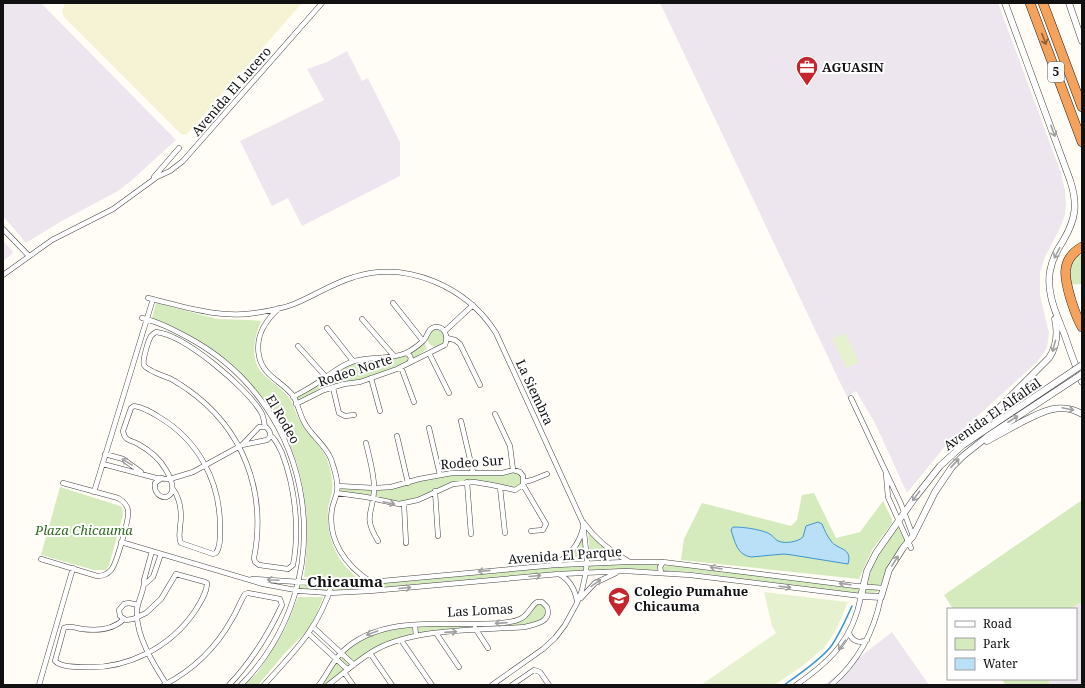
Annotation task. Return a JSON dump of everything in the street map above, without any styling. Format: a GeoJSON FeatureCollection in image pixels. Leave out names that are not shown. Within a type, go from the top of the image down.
{"type":"FeatureCollection","features":[{"type":"Feature","properties":{"kind":"highway","name":"5"},"geometry":{"type":"LineString","coordinates":[[1030,3],[1082,142]]}},
{"type":"Feature","properties":{"kind":"highway","name":"5"},"geometry":{"type":"LineString","coordinates":[[1043,3],[1082,106]]}},
{"type":"Feature","properties":{"kind":"highway"},"geometry":{"type":"LineString","coordinates":[[1082,247],[1070,258],[1066,266],[1065,275],[1076,315],[1082,327]]}},
{"type":"Feature","properties":{"kind":"street","name":"Avenida El Lucero"},"geometry":{"type":"LineString","coordinates":[[3,276],[29,256],[60,236],[109,211],[148,183],[170,171],[188,156],[322,3]]}},
{"type":"Feature","properties":{"kind":"street"},"geometry":{"type":"LineString","coordinates":[[963,445],[1050,358],[1056,341],[1056,323],[1050,291],[1050,271],[1054,258],[1071,226],[1075,212],[1074,196],[1068,174],[1005,3]]}},
{"type":"Feature","properties":{"kind":"street"},"geometry":{"type":"LineString","coordinates":[[1069,3],[1082,41]]}},
{"type":"Feature","properties":{"kind":"street","name":"Avenida El Lucero"},"geometry":{"type":"LineString","coordinates":[[148,183],[179,148]]}},
{"type":"Feature","properties":{"kind":"street"},"geometry":{"type":"LineString","coordinates":[[3,229],[29,256]]}},
{"type":"Feature","properties":{"kind":"street","name":"La Siembra"},"geometry":{"type":"LineString","coordinates":[[144,319],[150,299],[220,313],[255,313],[293,304],[349,278],[370,272],[385,271],[405,273],[427,278],[447,287],[473,305],[490,323],[496,333],[583,523],[586,563],[586,572],[582,590],[577,603],[565,625],[555,638],[543,649],[492,685]]}},
{"type":"Feature","properties":{"kind":"street"},"geometry":{"type":"LineString","coordinates":[[393,303],[423,341]]}},
{"type":"Feature","properties":{"kind":"street"},"geometry":{"type":"LineString","coordinates":[[473,305],[444,331],[447,338],[453,339],[460,344],[480,385]]}},
{"type":"Feature","properties":{"kind":"street","name":"El Rodeo"},"geometry":{"type":"LineString","coordinates":[[279,308],[264,324],[260,334],[258,349],[259,357],[266,371],[293,396],[304,422],[330,457],[338,486],[332,509],[332,528],[334,538],[347,561],[358,574],[371,582]]}},
{"type":"Feature","properties":{"kind":"street"},"geometry":{"type":"LineString","coordinates":[[1054,308],[1082,382]]}},
{"type":"Feature","properties":{"kind":"street"},"geometry":{"type":"LineString","coordinates":[[94,492],[144,319]]}},
{"type":"Feature","properties":{"kind":"street","name":"El Rodeo"},"geometry":{"type":"LineString","coordinates":[[144,319],[165,326],[206,348],[223,361],[253,390],[277,425],[286,443],[294,466],[303,503],[304,526],[304,548],[296,591],[288,615],[274,641],[261,662],[241,685]]}},
{"type":"Feature","properties":{"kind":"street"},"geometry":{"type":"LineString","coordinates":[[362,319],[394,356]]}},
{"type":"Feature","properties":{"kind":"street","name":"Rodeo Norte"},"geometry":{"type":"LineString","coordinates":[[293,396],[321,381],[336,369],[353,361],[363,358],[394,356],[406,353],[423,341],[432,328],[438,327],[444,331]]}},
{"type":"Feature","properties":{"kind":"street"},"geometry":{"type":"LineString","coordinates":[[326,328],[353,361]]}},
{"type":"Feature","properties":{"kind":"street"},"geometry":{"type":"LineString","coordinates":[[156,332],[172,338],[199,353],[217,366],[242,388],[256,405],[262,413],[265,427],[269,430],[270,436],[275,440],[284,459],[294,501],[296,521],[295,547],[293,565],[289,569],[258,565],[254,562],[258,535],[258,512],[249,472],[241,446],[226,426],[198,398],[177,383],[148,369],[144,365],[143,360],[151,336],[156,332]]}},
{"type":"Feature","properties":{"kind":"street","name":"Rodeo Norte"},"geometry":{"type":"LineString","coordinates":[[296,404],[326,390],[371,378],[410,364],[444,345],[447,338]]}},
{"type":"Feature","properties":{"kind":"street"},"geometry":{"type":"LineString","coordinates":[[298,346],[326,377]]}},
{"type":"Feature","properties":{"kind":"street"},"geometry":{"type":"LineString","coordinates":[[406,353],[410,356],[410,364]]}},
{"type":"Feature","properties":{"kind":"street"},"geometry":{"type":"LineString","coordinates":[[429,353],[449,393]]}},
{"type":"Feature","properties":{"kind":"street","name":"Avenida El Alfalfal"},"geometry":{"type":"LineString","coordinates":[[796,685],[829,660],[849,633],[856,616],[862,596],[863,586],[872,560],[898,521],[934,473],[963,445],[1082,365]]}},
{"type":"Feature","properties":{"kind":"street"},"geometry":{"type":"LineString","coordinates":[[401,367],[414,402]]}},
{"type":"Feature","properties":{"kind":"street","name":"Avenida El Alfalfal"},"geometry":{"type":"LineString","coordinates":[[830,685],[850,666],[867,640],[877,614],[889,570],[908,541],[913,536],[934,492],[956,462],[998,429],[1082,374]]}},
{"type":"Feature","properties":{"kind":"street"},"geometry":{"type":"LineString","coordinates":[[371,378],[380,412]]}},
{"type":"Feature","properties":{"kind":"street"},"geometry":{"type":"LineString","coordinates":[[321,381],[326,390]]}},
{"type":"Feature","properties":{"kind":"street"},"geometry":{"type":"LineString","coordinates":[[333,388],[339,413],[345,416],[354,415]]}},
{"type":"Feature","properties":{"kind":"street"},"geometry":{"type":"LineString","coordinates":[[851,398],[885,470],[913,536]]}},
{"type":"Feature","properties":{"kind":"street"},"geometry":{"type":"LineString","coordinates":[[162,478],[155,484],[156,493],[162,497],[169,496],[172,494],[173,488],[172,482],[165,467],[153,455],[140,445],[126,439],[124,435],[123,431],[131,408],[134,406],[146,410],[175,428],[192,445],[206,465],[213,485],[219,513],[220,539],[218,551],[216,553],[213,554],[181,543],[179,539],[181,518],[180,505],[179,499],[173,488]]}},
{"type":"Feature","properties":{"kind":"street"},"geometry":{"type":"LineString","coordinates":[[970,450],[1044,410],[1062,408],[1082,414]]}},
{"type":"Feature","properties":{"kind":"street"},"geometry":{"type":"LineString","coordinates":[[495,414],[510,446],[513,470]]}},
{"type":"Feature","properties":{"kind":"street"},"geometry":{"type":"LineString","coordinates":[[461,421],[473,472]]}},
{"type":"Feature","properties":{"kind":"street"},"geometry":{"type":"LineString","coordinates":[[241,446],[259,428],[265,427]]}},
{"type":"Feature","properties":{"kind":"street"},"geometry":{"type":"LineString","coordinates":[[429,428],[440,475]]}},
{"type":"Feature","properties":{"kind":"street"},"geometry":{"type":"LineString","coordinates":[[103,464],[146,475],[170,479],[184,476],[241,446],[267,440],[270,436]]}},
{"type":"Feature","properties":{"kind":"street"},"geometry":{"type":"LineString","coordinates":[[397,436],[408,482]]}},
{"type":"Feature","properties":{"kind":"street"},"geometry":{"type":"LineString","coordinates":[[366,443],[374,488],[369,518],[370,524],[378,540]]}},
{"type":"Feature","properties":{"kind":"street"},"geometry":{"type":"LineString","coordinates":[[105,454],[123,459],[146,475]]}},
{"type":"Feature","properties":{"kind":"street","name":"Rodeo Sur"},"geometry":{"type":"LineString","coordinates":[[337,493],[388,503],[404,504],[430,496],[435,491],[453,484],[467,482],[515,490],[523,483],[523,476],[520,472],[513,470],[502,473],[452,473],[391,487],[374,488],[338,486]]}},
{"type":"Feature","properties":{"kind":"street"},"geometry":{"type":"LineString","coordinates":[[885,470],[887,493],[911,548]]}},
{"type":"Feature","properties":{"kind":"street"},"geometry":{"type":"LineString","coordinates":[[452,473],[453,484]]}},
{"type":"Feature","properties":{"kind":"street"},"geometry":{"type":"LineString","coordinates":[[531,531],[543,530],[546,524],[523,483],[547,474]]}},
{"type":"Feature","properties":{"kind":"street"},"geometry":{"type":"LineString","coordinates":[[467,482],[471,534]]}},
{"type":"Feature","properties":{"kind":"street"},"geometry":{"type":"LineString","coordinates":[[41,559],[97,576],[108,573],[114,567],[128,517],[127,506],[124,501],[63,483]]}},
{"type":"Feature","properties":{"kind":"street"},"geometry":{"type":"LineString","coordinates":[[500,487],[505,533]]}},
{"type":"Feature","properties":{"kind":"street"},"geometry":{"type":"LineString","coordinates":[[435,491],[438,536]]}},
{"type":"Feature","properties":{"kind":"street"},"geometry":{"type":"LineString","coordinates":[[404,504],[406,543]]}},
{"type":"Feature","properties":{"kind":"street"},"geometry":{"type":"LineString","coordinates":[[583,523],[605,547],[629,562]]}},
{"type":"Feature","properties":{"kind":"street"},"geometry":{"type":"LineString","coordinates":[[555,565],[567,556],[576,546],[582,533],[583,523]]}},
{"type":"Feature","properties":{"kind":"street","name":"Avenida El Parque"},"geometry":{"type":"LineString","coordinates":[[121,542],[272,586],[296,591],[329,593],[370,591],[559,574],[621,571],[690,574],[862,596]]}},
{"type":"Feature","properties":{"kind":"street"},"geometry":{"type":"LineString","coordinates":[[152,551],[144,580],[145,584],[138,605],[137,617],[139,628],[165,685],[191,668],[214,646],[228,626],[245,594],[248,593],[280,599],[282,602],[282,605],[264,641],[250,662],[228,685]]}},
{"type":"Feature","properties":{"kind":"street"},"geometry":{"type":"LineString","coordinates":[[145,584],[152,577],[161,554]]}},
{"type":"Feature","properties":{"kind":"street"},"geometry":{"type":"LineString","coordinates":[[661,572],[660,567],[662,562]]}},
{"type":"Feature","properties":{"kind":"street","name":"Avenida El Parque"},"geometry":{"type":"LineString","coordinates":[[248,579],[332,584],[371,582],[555,565],[662,562],[883,588]]}},
{"type":"Feature","properties":{"kind":"street"},"geometry":{"type":"LineString","coordinates":[[690,574],[688,569],[693,565]]}},
{"type":"Feature","properties":{"kind":"street"},"geometry":{"type":"LineString","coordinates":[[39,685],[74,568]]}},
{"type":"Feature","properties":{"kind":"street"},"geometry":{"type":"LineString","coordinates":[[577,603],[586,591],[595,583],[621,571]]}},
{"type":"Feature","properties":{"kind":"street"},"geometry":{"type":"LineString","coordinates":[[124,619],[118,625],[100,630],[88,630],[68,626],[64,628],[55,661],[58,664],[69,666],[96,667],[123,663],[149,652],[172,636],[186,623],[206,591],[207,583],[176,574],[165,594],[157,604],[146,613],[130,620],[124,619],[119,614],[121,606],[127,603],[138,605]]}},
{"type":"Feature","properties":{"kind":"street"},"geometry":{"type":"LineString","coordinates":[[559,574],[572,586],[576,594],[577,603]]}},
{"type":"Feature","properties":{"kind":"street"},"geometry":{"type":"LineString","coordinates":[[770,585],[773,580],[771,576]]}},
{"type":"Feature","properties":{"kind":"street"},"geometry":{"type":"LineString","coordinates":[[264,685],[309,634],[332,584]]}},
{"type":"Feature","properties":{"kind":"street"},"geometry":{"type":"LineString","coordinates":[[862,596],[881,597]]}},
{"type":"Feature","properties":{"kind":"street","name":"Las Lomas"},"geometry":{"type":"LineString","coordinates":[[319,685],[341,653],[352,644],[372,633],[393,627],[415,625],[446,623],[474,624],[516,621],[523,617],[535,603],[538,602],[546,604],[548,609],[547,617],[539,624],[525,627],[436,633],[416,636],[391,643],[370,653],[328,685]]}},
{"type":"Feature","properties":{"kind":"street"},"geometry":{"type":"LineString","coordinates":[[474,624],[475,630],[488,648]]}},
{"type":"Feature","properties":{"kind":"street"},"geometry":{"type":"LineString","coordinates":[[415,625],[416,636]]}},
{"type":"Feature","properties":{"kind":"street"},"geometry":{"type":"LineString","coordinates":[[313,627],[354,665]]}},
{"type":"Feature","properties":{"kind":"street"},"geometry":{"type":"LineString","coordinates":[[436,633],[459,667]]}},
{"type":"Feature","properties":{"kind":"street"},"geometry":{"type":"LineString","coordinates":[[849,633],[851,637],[857,641],[861,642],[867,640]]}},
{"type":"Feature","properties":{"kind":"street"},"geometry":{"type":"LineString","coordinates":[[309,634],[336,659],[346,671],[353,685]]}},
{"type":"Feature","properties":{"kind":"street"},"geometry":{"type":"LineString","coordinates":[[401,640],[432,685]]}},
{"type":"Feature","properties":{"kind":"street"},"geometry":{"type":"LineString","coordinates":[[370,653],[392,685]]}},
{"type":"Feature","properties":{"kind":"street"},"geometry":{"type":"LineString","coordinates":[[512,685],[531,671],[536,670],[540,672],[549,685]]}},
{"type":"Feature","properties":{"kind":"shaded area"},"geometry":{"type":"Polygon","coordinates":[[[3,3],[41,3],[176,140],[118,191],[60,222],[26,243],[3,216],[3,3]]]}},
{"type":"Feature","properties":{"kind":"shaded area"},"geometry":{"type":"Polygon","coordinates":[[[65,3],[302,3],[187,134],[184,135],[181,134],[64,17],[62,11],[65,3]]]}},
{"type":"Feature","properties":{"kind":"shaded area"},"geometry":{"type":"Polygon","coordinates":[[[660,3],[998,3],[1061,173],[1065,191],[1065,215],[1045,257],[1040,272],[1040,295],[1049,333],[1047,348],[1037,362],[947,444],[907,493],[875,423],[856,391],[847,397],[660,3]]]}},
{"type":"Feature","properties":{"kind":"shaded area"},"geometry":{"type":"Polygon","coordinates":[[[347,51],[362,81],[368,78],[400,142],[400,176],[302,226],[288,198],[272,206],[240,141],[324,100],[307,69],[327,62],[347,51]]]}},
{"type":"Feature","properties":{"kind":"shaded area"},"geometry":{"type":"Polygon","coordinates":[[[3,241],[13,251],[12,254],[3,261],[3,241]]]}},
{"type":"Feature","properties":{"kind":"shaded area"},"geometry":{"type":"Polygon","coordinates":[[[1082,602],[1082,685],[1047,685],[1050,683],[1048,680],[1077,680],[1077,608],[1072,608],[1082,602]]]}},
{"type":"Feature","properties":{"kind":"shaded area"},"geometry":{"type":"Polygon","coordinates":[[[892,632],[929,685],[824,685],[892,632]]]}},
{"type":"Feature","properties":{"kind":"green space"},"geometry":{"type":"Polygon","coordinates":[[[1082,255],[1082,284],[1068,285],[1066,275],[1073,257],[1082,255]]]}},
{"type":"Feature","properties":{"kind":"green space"},"geometry":{"type":"Polygon","coordinates":[[[156,303],[217,319],[261,321],[256,335],[254,349],[256,363],[264,375],[289,398],[301,423],[321,448],[326,457],[332,479],[332,492],[328,506],[328,520],[331,539],[334,549],[345,566],[359,579],[304,577],[307,529],[306,507],[297,464],[289,443],[265,402],[244,376],[226,359],[211,349],[178,330],[152,318],[156,303]]]}},
{"type":"Feature","properties":{"kind":"green space"},"geometry":{"type":"Polygon","coordinates":[[[436,329],[442,332],[445,338],[442,344],[436,347],[430,344],[427,338],[430,332],[436,329]]]}},
{"type":"Feature","properties":{"kind":"green space"},"geometry":{"type":"Polygon","coordinates":[[[845,333],[859,362],[847,368],[832,339],[845,333]]]}},
{"type":"Feature","properties":{"kind":"green space"},"geometry":{"type":"Polygon","coordinates":[[[425,343],[427,349],[400,366],[359,380],[321,388],[297,402],[295,397],[323,383],[337,371],[353,363],[379,359],[416,349],[425,343]]]}},
{"type":"Feature","properties":{"kind":"green space"},"geometry":{"type":"Polygon","coordinates":[[[513,471],[521,477],[522,484],[518,488],[511,489],[493,483],[453,482],[429,494],[404,503],[339,492],[339,487],[368,489],[452,474],[513,471]]]}},
{"type":"Feature","properties":{"kind":"green space","name":"Plaza Chicauma"},"geometry":{"type":"Polygon","coordinates":[[[60,487],[122,507],[123,515],[109,565],[106,570],[94,570],[41,555],[60,487]]]}},
{"type":"Feature","properties":{"kind":"green space"},"geometry":{"type":"Polygon","coordinates":[[[814,493],[836,538],[860,532],[883,501],[892,519],[892,523],[872,550],[859,579],[681,560],[684,539],[702,503],[791,526],[797,520],[802,495],[814,493]]]}},
{"type":"Feature","properties":{"kind":"green space"},"geometry":{"type":"Polygon","coordinates":[[[1082,500],[1082,602],[1072,608],[952,608],[944,595],[1082,500]]]}},
{"type":"Feature","properties":{"kind":"green space"},"geometry":{"type":"Polygon","coordinates":[[[898,527],[905,541],[888,564],[879,590],[864,594],[692,572],[631,569],[370,589],[329,591],[298,590],[301,584],[332,586],[553,566],[629,564],[683,566],[861,587],[867,584],[871,568],[898,527]]]}},
{"type":"Feature","properties":{"kind":"green space"},"geometry":{"type":"Polygon","coordinates":[[[588,532],[599,544],[612,553],[612,555],[590,556],[588,532]]]}},
{"type":"Feature","properties":{"kind":"green space"},"geometry":{"type":"Polygon","coordinates":[[[582,539],[584,540],[584,557],[569,558],[577,549],[582,539]]]}},
{"type":"Feature","properties":{"kind":"green space"},"geometry":{"type":"Polygon","coordinates":[[[764,592],[848,602],[836,630],[824,648],[801,667],[774,685],[701,685],[776,633],[772,626],[764,592]]]}},
{"type":"Feature","properties":{"kind":"green space"},"geometry":{"type":"Polygon","coordinates":[[[298,597],[323,597],[309,629],[284,654],[258,685],[245,685],[258,672],[285,629],[298,597]]]}},
{"type":"Feature","properties":{"kind":"green space"},"geometry":{"type":"Polygon","coordinates":[[[538,603],[545,605],[546,613],[543,619],[536,623],[524,626],[475,629],[390,642],[326,685],[321,685],[342,654],[362,639],[383,631],[415,626],[516,622],[538,603]]]}},
{"type":"Feature","properties":{"kind":"green space"},"geometry":{"type":"Polygon","coordinates":[[[1002,680],[1048,680],[1050,683],[1047,685],[1006,685],[1002,680]]]}},
{"type":"Feature","properties":{"kind":"water"},"geometry":{"type":"Polygon","coordinates":[[[818,522],[822,524],[831,541],[848,554],[848,564],[784,554],[751,557],[746,556],[737,547],[731,530],[733,527],[755,529],[770,534],[778,541],[788,542],[801,539],[806,526],[818,522]]]}},
{"type":"Feature","properties":{"kind":"waterway"},"geometry":{"type":"LineString","coordinates":[[784,685],[810,666],[828,650],[838,636],[852,606]]}},
{"type":"Feature","properties":{"kind":"place","name":"AGUASIN"},"geometry":{"type":"Point","coordinates":[807,86]}},
{"type":"Feature","properties":{"kind":"place","name":"Colegio Pumahue Chicauma"},"geometry":{"type":"Point","coordinates":[619,618]}},
{"type":"Feature","properties":{"kind":"district","name":"Chicauma"},"geometry":{"type":"Point","coordinates":[345,582]}}]}
